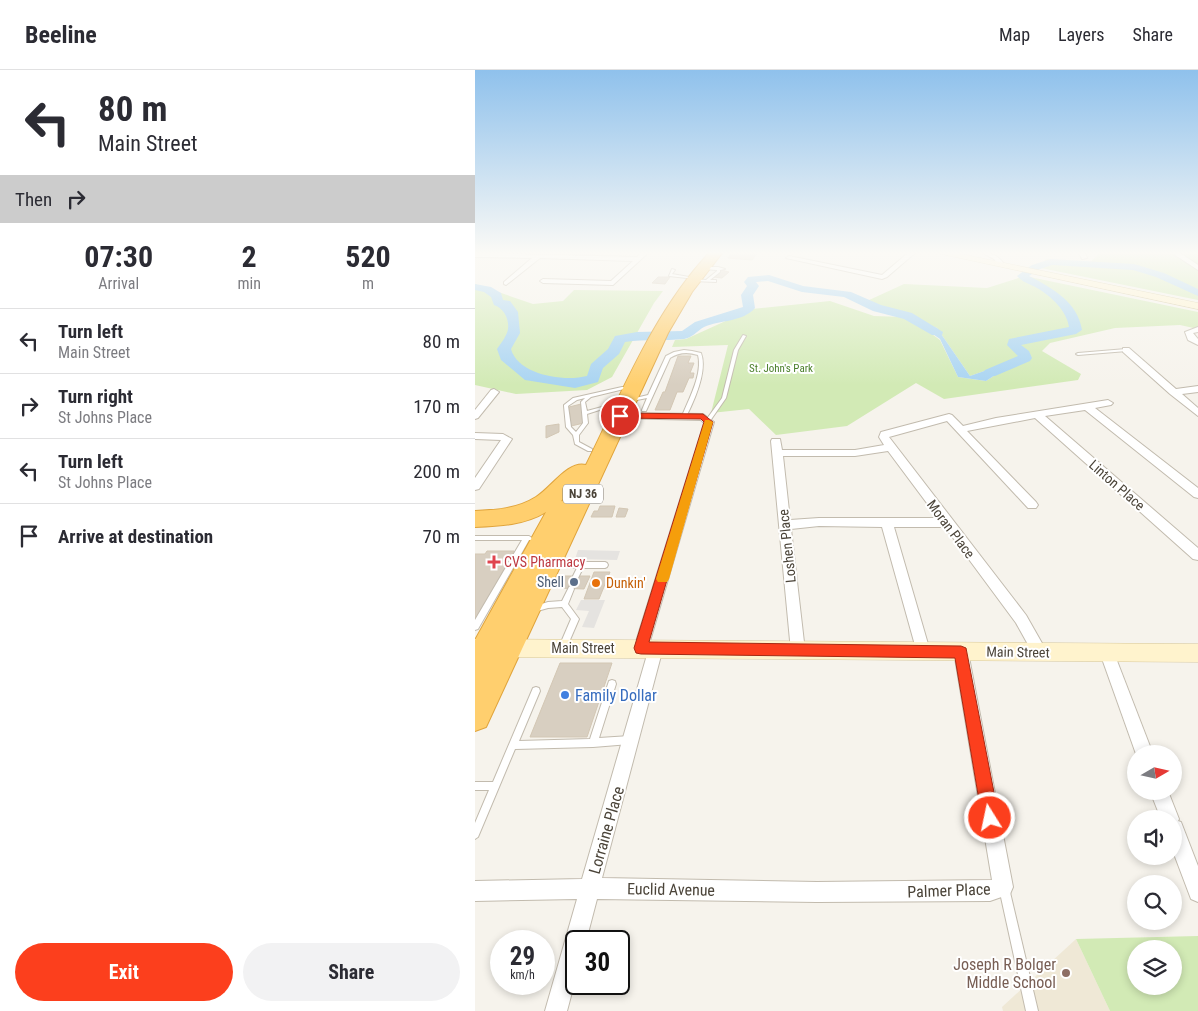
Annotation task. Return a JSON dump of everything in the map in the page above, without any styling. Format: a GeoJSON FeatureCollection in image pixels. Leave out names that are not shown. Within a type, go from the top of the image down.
{"type":"FeatureCollection","features":[{"type":"Feature","properties":{"kind":"highway","name":"NJ 36"},"geometry":{"type":"LineString","coordinates":[[475,716],[484,648],[506,601],[548,550],[656,349],[677,304],[684,297]]}},
{"type":"Feature","properties":{"kind":"highway","name":"NJ 36"},"geometry":{"type":"LineString","coordinates":[[548,550],[585,460],[625,404]]}},
{"type":"Feature","properties":{"kind":"highway"},"geometry":{"type":"LineString","coordinates":[[475,519],[513,516],[532,510],[556,495],[585,460]]}},
{"type":"Feature","properties":{"kind":"street"},"geometry":{"type":"LineString","coordinates":[[1155,297],[1198,306]]}},
{"type":"Feature","properties":{"kind":"street"},"geometry":{"type":"LineString","coordinates":[[1198,329],[1189,332],[1191,338],[1198,343]]}},
{"type":"Feature","properties":{"kind":"street"},"geometry":{"type":"LineString","coordinates":[[1126,350],[1198,413]]}},
{"type":"Feature","properties":{"kind":"street"},"geometry":{"type":"LineString","coordinates":[[1173,392],[1198,389]]}},
{"type":"Feature","properties":{"kind":"street"},"geometry":{"type":"LineString","coordinates":[[475,416],[494,392]]}},
{"type":"Feature","properties":{"kind":"street"},"geometry":{"type":"LineString","coordinates":[[961,430],[1108,402]]}},
{"type":"Feature","properties":{"kind":"street"},"geometry":{"type":"LineString","coordinates":[[625,404],[684,416],[703,417],[708,420]]}},
{"type":"Feature","properties":{"kind":"street"},"geometry":{"type":"LineString","coordinates":[[1087,406],[1198,494]]}},
{"type":"Feature","properties":{"kind":"street","name":"Linton Place"},"geometry":{"type":"LineString","coordinates":[[1037,414],[1198,555]]}},
{"type":"Feature","properties":{"kind":"street"},"geometry":{"type":"LineString","coordinates":[[891,447],[884,437],[885,434],[949,417],[1032,505]]}},
{"type":"Feature","properties":{"kind":"street","name":"Lorraine Place"},"geometry":{"type":"LineString","coordinates":[[555,1011],[631,740],[649,648],[708,420]]}},
{"type":"Feature","properties":{"kind":"street"},"geometry":{"type":"LineString","coordinates":[[475,436],[503,436],[507,439],[475,486]]}},
{"type":"Feature","properties":{"kind":"street","name":"Loshen Place"},"geometry":{"type":"LineString","coordinates":[[798,651],[777,447],[855,453],[891,447]]}},
{"type":"Feature","properties":{"kind":"street","name":"Moran Place"},"geometry":{"type":"LineString","coordinates":[[891,447],[1021,619],[1039,652]]}},
{"type":"Feature","properties":{"kind":"street"},"geometry":{"type":"LineString","coordinates":[[784,525],[819,522],[947,523]]}},
{"type":"Feature","properties":{"kind":"street"},"geometry":{"type":"LineString","coordinates":[[887,523],[923,651]]}},
{"type":"Feature","properties":{"kind":"street"},"geometry":{"type":"LineString","coordinates":[[1185,544],[1198,544]]}},
{"type":"Feature","properties":{"kind":"street","name":"Main Street"},"geometry":{"type":"LineString","coordinates":[[484,648],[1198,653]]}},
{"type":"Feature","properties":{"kind":"street","name":"Palmer Place"},"geometry":{"type":"LineString","coordinates":[[866,892],[990,891],[1003,887],[961,652]]}},
{"type":"Feature","properties":{"kind":"street"},"geometry":{"type":"LineString","coordinates":[[1107,653],[1142,745]]}},
{"type":"Feature","properties":{"kind":"street"},"geometry":{"type":"LineString","coordinates":[[1182,849],[1198,892]]}},
{"type":"Feature","properties":{"kind":"street","name":"Euclid Avenue"},"geometry":{"type":"LineString","coordinates":[[475,891],[626,888],[866,892]]}},
{"type":"Feature","properties":{"kind":"lane"},"geometry":{"type":"LineString","coordinates":[[708,420],[724,398],[736,350],[744,336]]}},
{"type":"Feature","properties":{"kind":"lane"},"geometry":{"type":"LineString","coordinates":[[650,396],[656,349],[672,354],[682,352],[700,354],[702,357],[701,371],[684,416]]}},
{"type":"Feature","properties":{"kind":"lane"},"geometry":{"type":"LineString","coordinates":[[1078,354],[1126,350]]}},
{"type":"Feature","properties":{"kind":"lane"},"geometry":{"type":"LineString","coordinates":[[585,460],[577,443],[576,435],[569,427],[566,406],[575,400],[592,395],[625,404],[650,396]]}},
{"type":"Feature","properties":{"kind":"lane"},"geometry":{"type":"LineString","coordinates":[[576,435],[586,423],[583,402],[592,395]]}},
{"type":"Feature","properties":{"kind":"lane"},"geometry":{"type":"LineString","coordinates":[[584,413],[625,404],[650,396]]}},
{"type":"Feature","properties":{"kind":"lane"},"geometry":{"type":"LineString","coordinates":[[475,538],[548,550],[581,565],[605,565]]}},
{"type":"Feature","properties":{"kind":"lane"},"geometry":{"type":"LineString","coordinates":[[576,576],[581,565]]}},
{"type":"Feature","properties":{"kind":"lane"},"geometry":{"type":"LineString","coordinates":[[564,604],[571,589]]}},
{"type":"Feature","properties":{"kind":"lane"},"geometry":{"type":"LineString","coordinates":[[506,601],[564,604]]}},
{"type":"Feature","properties":{"kind":"lane"},"geometry":{"type":"LineString","coordinates":[[563,648],[575,619],[564,604]]}},
{"type":"Feature","properties":{"kind":"lane"},"geometry":{"type":"LineString","coordinates":[[593,743],[612,684]]}},
{"type":"Feature","properties":{"kind":"lane"},"geometry":{"type":"LineString","coordinates":[[475,834],[536,691]]}},
{"type":"Feature","properties":{"kind":"lane"},"geometry":{"type":"LineString","coordinates":[[513,745],[631,740]]}},
{"type":"Feature","properties":{"kind":"lane"},"geometry":{"type":"LineString","coordinates":[[475,786],[495,786]]}},
{"type":"Feature","properties":{"kind":"lane"},"geometry":{"type":"LineString","coordinates":[[1003,887],[1031,1011]]}},
{"type":"Feature","properties":{"kind":"shaded area"},"geometry":{"type":"Polygon","coordinates":[[[578,550],[620,551],[617,560],[575,559],[578,550]]]}},
{"type":"Feature","properties":{"kind":"shaded area"},"geometry":{"type":"Polygon","coordinates":[[[581,600],[605,600],[594,628],[582,627],[589,611],[576,610],[581,600]]]}},
{"type":"Feature","properties":{"kind":"shaded area","name":"Joseph R Bolger Middle School"},"geometry":{"type":"Polygon","coordinates":[[[1076,939],[1110,1011],[1003,1011],[1002,1007],[1076,939]]]}},
{"type":"Feature","properties":{"kind":"green space"},"geometry":{"type":"Polygon","coordinates":[[[475,297],[512,297],[533,304],[563,301],[567,297],[659,297],[612,377],[587,390],[516,394],[475,385],[475,297]]]}},
{"type":"Feature","properties":{"kind":"green space","name":"St. John's Park"},"geometry":{"type":"Polygon","coordinates":[[[876,297],[1126,297],[1198,312],[1198,329],[1180,325],[1115,328],[1050,343],[1042,351],[1081,374],[1078,380],[944,399],[916,383],[847,426],[776,435],[749,409],[711,413],[728,345],[672,347],[675,340],[686,339],[752,309],[830,301],[874,316],[903,317],[917,323],[940,340],[958,377],[986,381],[1019,359],[970,376],[937,328],[867,301],[876,297]]]}},
{"type":"Feature","properties":{"kind":"green space"},"geometry":{"type":"Polygon","coordinates":[[[1183,297],[1198,297],[1198,300],[1183,297]]]}},
{"type":"Feature","properties":{"kind":"green space"},"geometry":{"type":"Polygon","coordinates":[[[1198,936],[1198,1011],[1110,1011],[1076,939],[1198,936]]]}},
{"type":"Feature","properties":{"kind":"water"},"geometry":{"type":"Polygon","coordinates":[[[863,301],[937,328],[970,376],[1021,358],[986,381],[958,377],[940,339],[917,323],[860,303],[863,301]]]}},
{"type":"Feature","properties":{"kind":"building"},"geometry":{"type":"Polygon","coordinates":[[[678,356],[691,356],[688,363],[694,363],[690,373],[694,373],[693,378],[689,378],[683,392],[677,392],[670,410],[655,410],[663,392],[665,392],[678,356]]]}},
{"type":"Feature","properties":{"kind":"building"},"geometry":{"type":"Polygon","coordinates":[[[581,404],[584,423],[571,426],[569,407],[581,404]]]}},
{"type":"Feature","properties":{"kind":"building"},"geometry":{"type":"Polygon","coordinates":[[[559,424],[559,432],[546,438],[546,426],[559,424]]]}},
{"type":"Feature","properties":{"kind":"building"},"geometry":{"type":"Polygon","coordinates":[[[600,506],[615,506],[612,517],[591,517],[594,511],[598,511],[600,506]]]}},
{"type":"Feature","properties":{"kind":"building"},"geometry":{"type":"Polygon","coordinates":[[[619,508],[628,509],[625,517],[616,517],[619,508]]]}},
{"type":"Feature","properties":{"kind":"building"},"geometry":{"type":"Polygon","coordinates":[[[487,551],[514,551],[475,622],[475,554],[485,554],[487,551]]]}},
{"type":"Feature","properties":{"kind":"building"},"geometry":{"type":"Polygon","coordinates":[[[594,572],[610,572],[599,599],[584,599],[594,572]]]}},
{"type":"Feature","properties":{"kind":"building"},"geometry":{"type":"Polygon","coordinates":[[[563,576],[590,576],[584,589],[557,588],[563,576]]]}},
{"type":"Feature","properties":{"kind":"building"},"geometry":{"type":"Polygon","coordinates":[[[560,663],[612,663],[587,737],[530,737],[560,663]]]}},
{"type":"Feature","properties":{"kind":"waterway"},"geometry":{"type":"LineString","coordinates":[[497,297],[498,303],[506,304],[506,307],[512,312],[514,333],[504,349],[506,357],[530,377],[575,384],[593,379],[596,367],[614,351],[620,339],[637,336],[685,335],[699,325],[740,313],[749,308],[747,297]]}},
{"type":"Feature","properties":{"kind":"waterway"},"geometry":{"type":"LineString","coordinates":[[853,297],[877,308],[908,316],[937,332]]}},
{"type":"Feature","properties":{"kind":"waterway"},"geometry":{"type":"LineString","coordinates":[[990,373],[1025,358],[1024,354],[1014,345],[1014,342],[1076,330],[1069,311],[1056,297]]}},
{"type":"Feature","properties":{"kind":"slow traffic"},"geometry":{"type":"LineString","coordinates":[[662,579],[709,422]]}},
{"type":"Feature","properties":{"kind":"place","name":"CVS Pharmacy"},"geometry":{"type":"Point","coordinates":[494,562]}},
{"type":"Feature","properties":{"kind":"place","name":"Shell"},"geometry":{"type":"Point","coordinates":[574,582]}},
{"type":"Feature","properties":{"kind":"place","name":"Dunkin'"},"geometry":{"type":"Point","coordinates":[596,583]}},
{"type":"Feature","properties":{"kind":"place","name":"Family Dollar"},"geometry":{"type":"Point","coordinates":[565,695]}},
{"type":"Feature","properties":{"kind":"place","name":"Joseph R Bolger Middle School"},"geometry":{"type":"Point","coordinates":[1066,973]}},
{"type":"Feature","properties":{"kind":"route"},"geometry":{"type":"LineString","coordinates":[[620,416],[703,417],[709,422],[641,648],[961,652],[990,818]]}}]}
